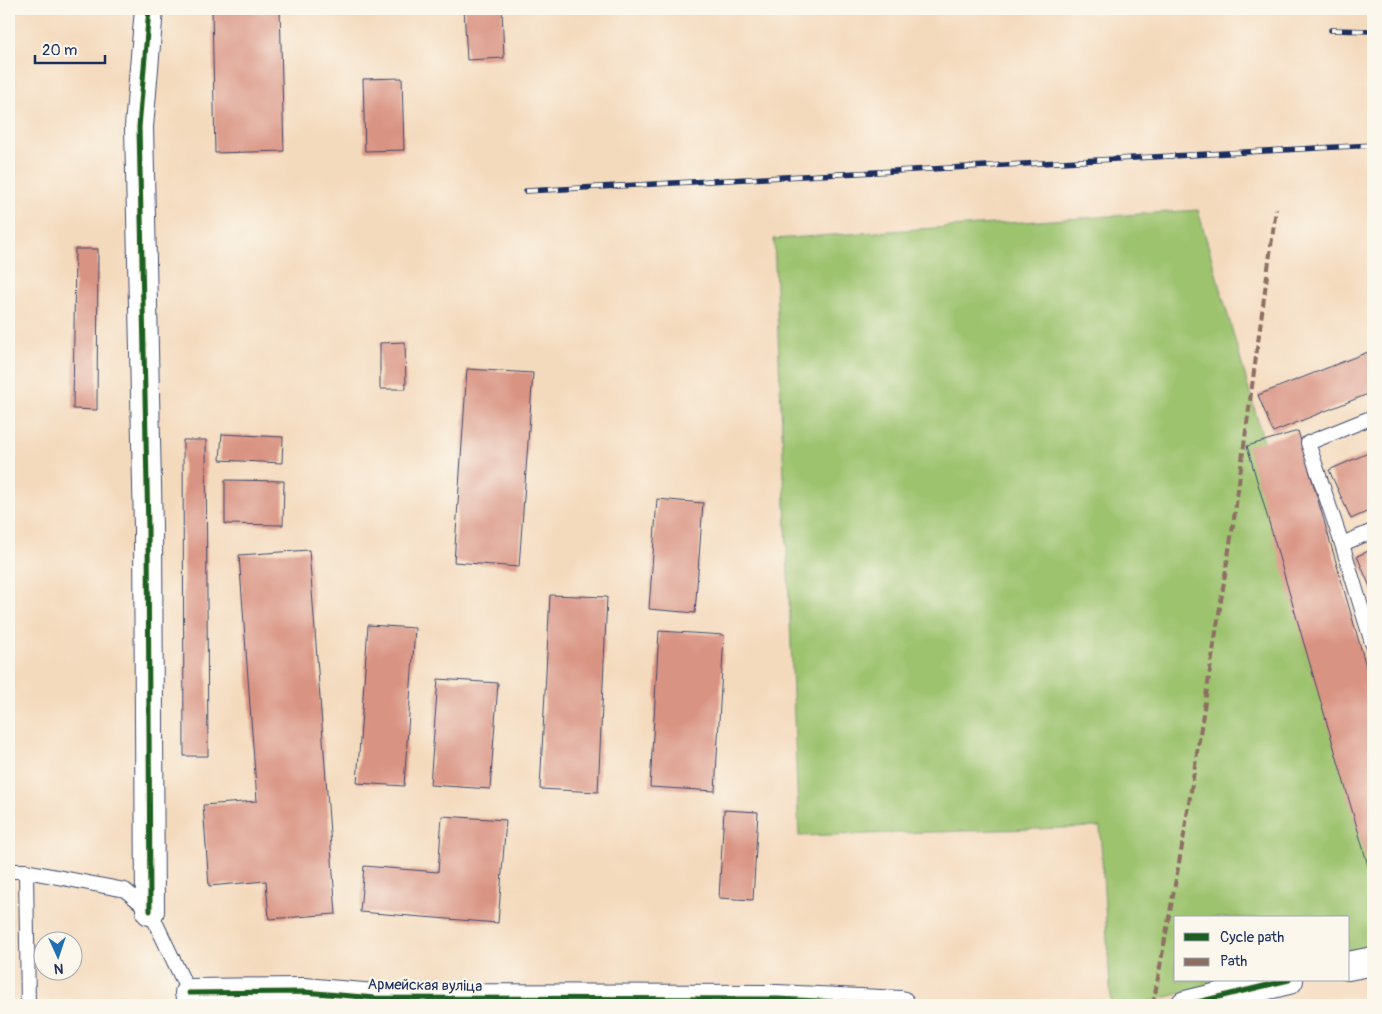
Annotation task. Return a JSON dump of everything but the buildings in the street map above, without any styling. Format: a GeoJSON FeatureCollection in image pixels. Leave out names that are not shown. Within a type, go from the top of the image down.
{"type":"FeatureCollection","features":[{"type":"Feature","properties":{"kind":"street"},"geometry":{"type":"LineString","coordinates":[[149,9],[139,127],[148,529],[150,911]]}},
{"type":"Feature","properties":{"kind":"street"},"geometry":{"type":"LineString","coordinates":[[1350,966],[1373,961]]}},
{"type":"Feature","properties":{"kind":"street"},"geometry":{"type":"LineString","coordinates":[[1185,1005],[1281,982]]}},
{"type":"Feature","properties":{"kind":"street","name":"Армейская вуліца"},"geometry":{"type":"LineString","coordinates":[[189,999],[304,992],[375,998],[901,1005]]}},
{"type":"Feature","properties":{"kind":"lane"},"geometry":{"type":"LineString","coordinates":[[1373,417],[1308,443],[1369,618],[1373,646]]}},
{"type":"Feature","properties":{"kind":"lane"},"geometry":{"type":"LineString","coordinates":[[1342,544],[1373,531]]}},
{"type":"Feature","properties":{"kind":"lane"},"geometry":{"type":"LineString","coordinates":[[9,871],[26,871],[125,890],[150,911],[189,999]]}},
{"type":"Feature","properties":{"kind":"lane"},"geometry":{"type":"LineString","coordinates":[[26,871],[28,1005]]}},
{"type":"Feature","properties":{"kind":"green space"},"geometry":{"type":"Polygon","coordinates":[[[1198,210],[1373,826],[1373,945],[1350,951],[1350,916],[1174,916],[1174,982],[1227,982],[1143,1003],[1111,1003],[1100,827],[799,836],[774,239],[1198,210]]]}},
{"type":"Feature","properties":{"kind":"railway"},"geometry":{"type":"LineString","coordinates":[[1331,30],[1373,31]]}},
{"type":"Feature","properties":{"kind":"railway"},"geometry":{"type":"LineString","coordinates":[[526,191],[1373,145]]}},
{"type":"Feature","properties":{"kind":"marked path"},"geometry":{"type":"LineString","coordinates":[[1153,1005],[1184,835],[1235,512],[1276,209]]}},
{"type":"Feature","properties":{"kind":"cycle path"},"geometry":{"type":"LineString","coordinates":[[149,9],[139,127],[148,529],[150,911]]}},
{"type":"Feature","properties":{"kind":"cycle path"},"geometry":{"type":"LineString","coordinates":[[1185,1005],[1281,982]]}},
{"type":"Feature","properties":{"kind":"cycle path"},"geometry":{"type":"LineString","coordinates":[[189,993],[304,992],[375,998],[777,999],[901,1005]]}}]}
